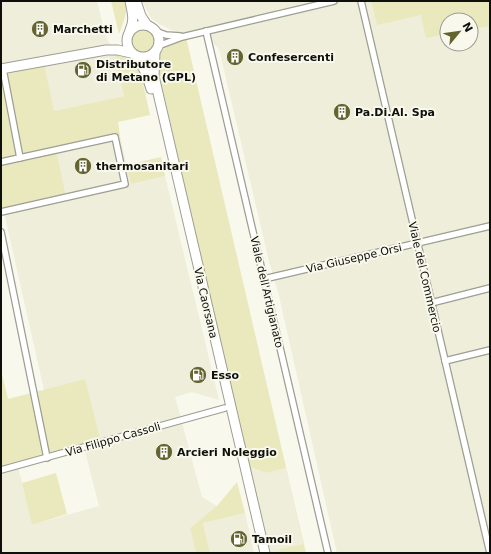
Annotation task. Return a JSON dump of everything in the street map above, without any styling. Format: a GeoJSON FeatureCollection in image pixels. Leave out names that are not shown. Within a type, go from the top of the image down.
{"type":"FeatureCollection","features":[{"type":"Feature","properties":{"kind":"main road"},"geometry":{"type":"LineString","coordinates":[[130,1],[133,23],[128,34],[128,48],[133,54]]}},
{"type":"Feature","properties":{"kind":"main road"},"geometry":{"type":"LineString","coordinates":[[2,69],[106,50],[118,50],[146,58],[157,49],[159,41],[156,31],[147,25],[141,16],[136,1]]}},
{"type":"Feature","properties":{"kind":"main road"},"geometry":{"type":"LineString","coordinates":[[106,50],[138,25],[147,25]]}},
{"type":"Feature","properties":{"kind":"main road","name":"Via Caorsana"},"geometry":{"type":"LineString","coordinates":[[157,49],[154,76],[265,553]]}},
{"type":"Feature","properties":{"kind":"main road","name":"Via Caorsana"},"geometry":{"type":"LineString","coordinates":[[133,54],[146,73],[150,87],[259,553]]}},
{"type":"Feature","properties":{"kind":"street"},"geometry":{"type":"LineString","coordinates":[[157,49],[182,37],[334,1]]}},
{"type":"Feature","properties":{"kind":"street","name":"Viale del Commercio"},"geometry":{"type":"LineString","coordinates":[[361,1],[490,553]]}},
{"type":"Feature","properties":{"kind":"street"},"geometry":{"type":"LineString","coordinates":[[156,31],[166,35],[182,37]]}},
{"type":"Feature","properties":{"kind":"street","name":"Viale dell'Artigianato"},"geometry":{"type":"LineString","coordinates":[[206,31],[328,553]]}},
{"type":"Feature","properties":{"kind":"street"},"geometry":{"type":"LineString","coordinates":[[2,69],[20,158]]}},
{"type":"Feature","properties":{"kind":"street"},"geometry":{"type":"LineString","coordinates":[[1,162],[115,137],[125,184],[1,212]]}},
{"type":"Feature","properties":{"kind":"street","name":"Via Giuseppe Orsi"},"geometry":{"type":"LineString","coordinates":[[264,279],[490,226]]}},
{"type":"Feature","properties":{"kind":"street"},"geometry":{"type":"LineString","coordinates":[[1,232],[47,458]]}},
{"type":"Feature","properties":{"kind":"street"},"geometry":{"type":"LineString","coordinates":[[431,303],[490,288]]}},
{"type":"Feature","properties":{"kind":"street"},"geometry":{"type":"LineString","coordinates":[[445,361],[490,350]]}},
{"type":"Feature","properties":{"kind":"street","name":"Via Filippo Cassoli"},"geometry":{"type":"LineString","coordinates":[[1,470],[225,408]]}},
{"type":"Feature","properties":{"kind":"shaded area"},"geometry":{"type":"Polygon","coordinates":[[[1,1],[97,1],[106,37],[114,51],[124,96],[54,111],[1,72],[1,1]]]}},
{"type":"Feature","properties":{"kind":"shaded area"},"geometry":{"type":"Polygon","coordinates":[[[142,1],[490,1],[490,553],[337,553],[279,296],[269,261],[219,49],[205,34],[186,37],[159,24],[151,18],[142,1]]]}},
{"type":"Feature","properties":{"kind":"shaded area"},"geometry":{"type":"Polygon","coordinates":[[[120,136],[131,184],[165,176],[219,400],[192,392],[175,397],[202,497],[217,506],[190,528],[196,553],[1,553],[1,470],[18,466],[32,525],[99,506],[84,447],[85,379],[44,390],[4,212],[56,150],[120,136]]]}},
{"type":"Feature","properties":{"kind":"shaded area"},"geometry":{"type":"Polygon","coordinates":[[[248,466],[266,473],[286,468],[303,544],[281,549],[279,553],[269,553],[248,466]]]}},
{"type":"Feature","properties":{"kind":"shaded area"},"geometry":{"type":"Polygon","coordinates":[[[245,513],[254,553],[210,553],[203,523],[245,513]]]}},
{"type":"Feature","properties":{"kind":"green space"},"geometry":{"type":"Polygon","coordinates":[[[111,1],[126,1],[126,13],[119,34],[111,1]]]}},
{"type":"Feature","properties":{"kind":"green space"},"geometry":{"type":"Polygon","coordinates":[[[371,1],[490,1],[490,26],[479,28],[479,12],[439,12],[439,36],[426,38],[421,15],[377,25],[371,1]]]}},
{"type":"Feature","properties":{"kind":"green space"},"geometry":{"type":"Polygon","coordinates":[[[143,27],[149,28],[153,31],[156,35],[156,47],[153,51],[149,54],[143,55],[137,54],[133,51],[130,47],[129,41],[130,35],[133,31],[137,28],[143,27]]]}},
{"type":"Feature","properties":{"kind":"green space"},"geometry":{"type":"Polygon","coordinates":[[[186,37],[306,553],[279,553],[280,549],[303,544],[286,468],[266,473],[248,466],[157,64],[160,53],[163,49],[186,37]]]}},
{"type":"Feature","properties":{"kind":"green space"},"geometry":{"type":"Polygon","coordinates":[[[114,51],[132,57],[140,70],[150,115],[118,122],[120,136],[56,150],[66,197],[1,212],[1,72],[44,64],[54,111],[124,96],[114,51]]]}},
{"type":"Feature","properties":{"kind":"green space"},"geometry":{"type":"Polygon","coordinates":[[[161,157],[165,176],[131,184],[126,165],[161,157]]]}},
{"type":"Feature","properties":{"kind":"green space"},"geometry":{"type":"Polygon","coordinates":[[[1,370],[8,399],[85,379],[101,443],[1,470],[1,370]]]}},
{"type":"Feature","properties":{"kind":"green space"},"geometry":{"type":"Polygon","coordinates":[[[56,473],[67,514],[32,525],[22,483],[56,473]]]}},
{"type":"Feature","properties":{"kind":"green space"},"geometry":{"type":"Polygon","coordinates":[[[237,482],[245,513],[203,523],[210,553],[196,553],[190,528],[217,506],[237,482]]]}},
{"type":"Feature","properties":{"kind":"place","name":"Marchetti"},"geometry":{"type":"Point","coordinates":[40,29]}},
{"type":"Feature","properties":{"kind":"place","name":"Confesercenti"},"geometry":{"type":"Point","coordinates":[235,57]}},
{"type":"Feature","properties":{"kind":"place","name":"Distributore di Metano (GPL)"},"geometry":{"type":"Point","coordinates":[83,70]}},
{"type":"Feature","properties":{"kind":"place","name":"Pa.Di.Al. Spa"},"geometry":{"type":"Point","coordinates":[342,112]}},
{"type":"Feature","properties":{"kind":"place","name":"thermosanitari"},"geometry":{"type":"Point","coordinates":[83,166]}},
{"type":"Feature","properties":{"kind":"place","name":"Esso"},"geometry":{"type":"Point","coordinates":[198,375]}},
{"type":"Feature","properties":{"kind":"place","name":"Arcieri Noleggio"},"geometry":{"type":"Point","coordinates":[164,452]}},
{"type":"Feature","properties":{"kind":"place","name":"Tamoil"},"geometry":{"type":"Point","coordinates":[239,539]}}]}
